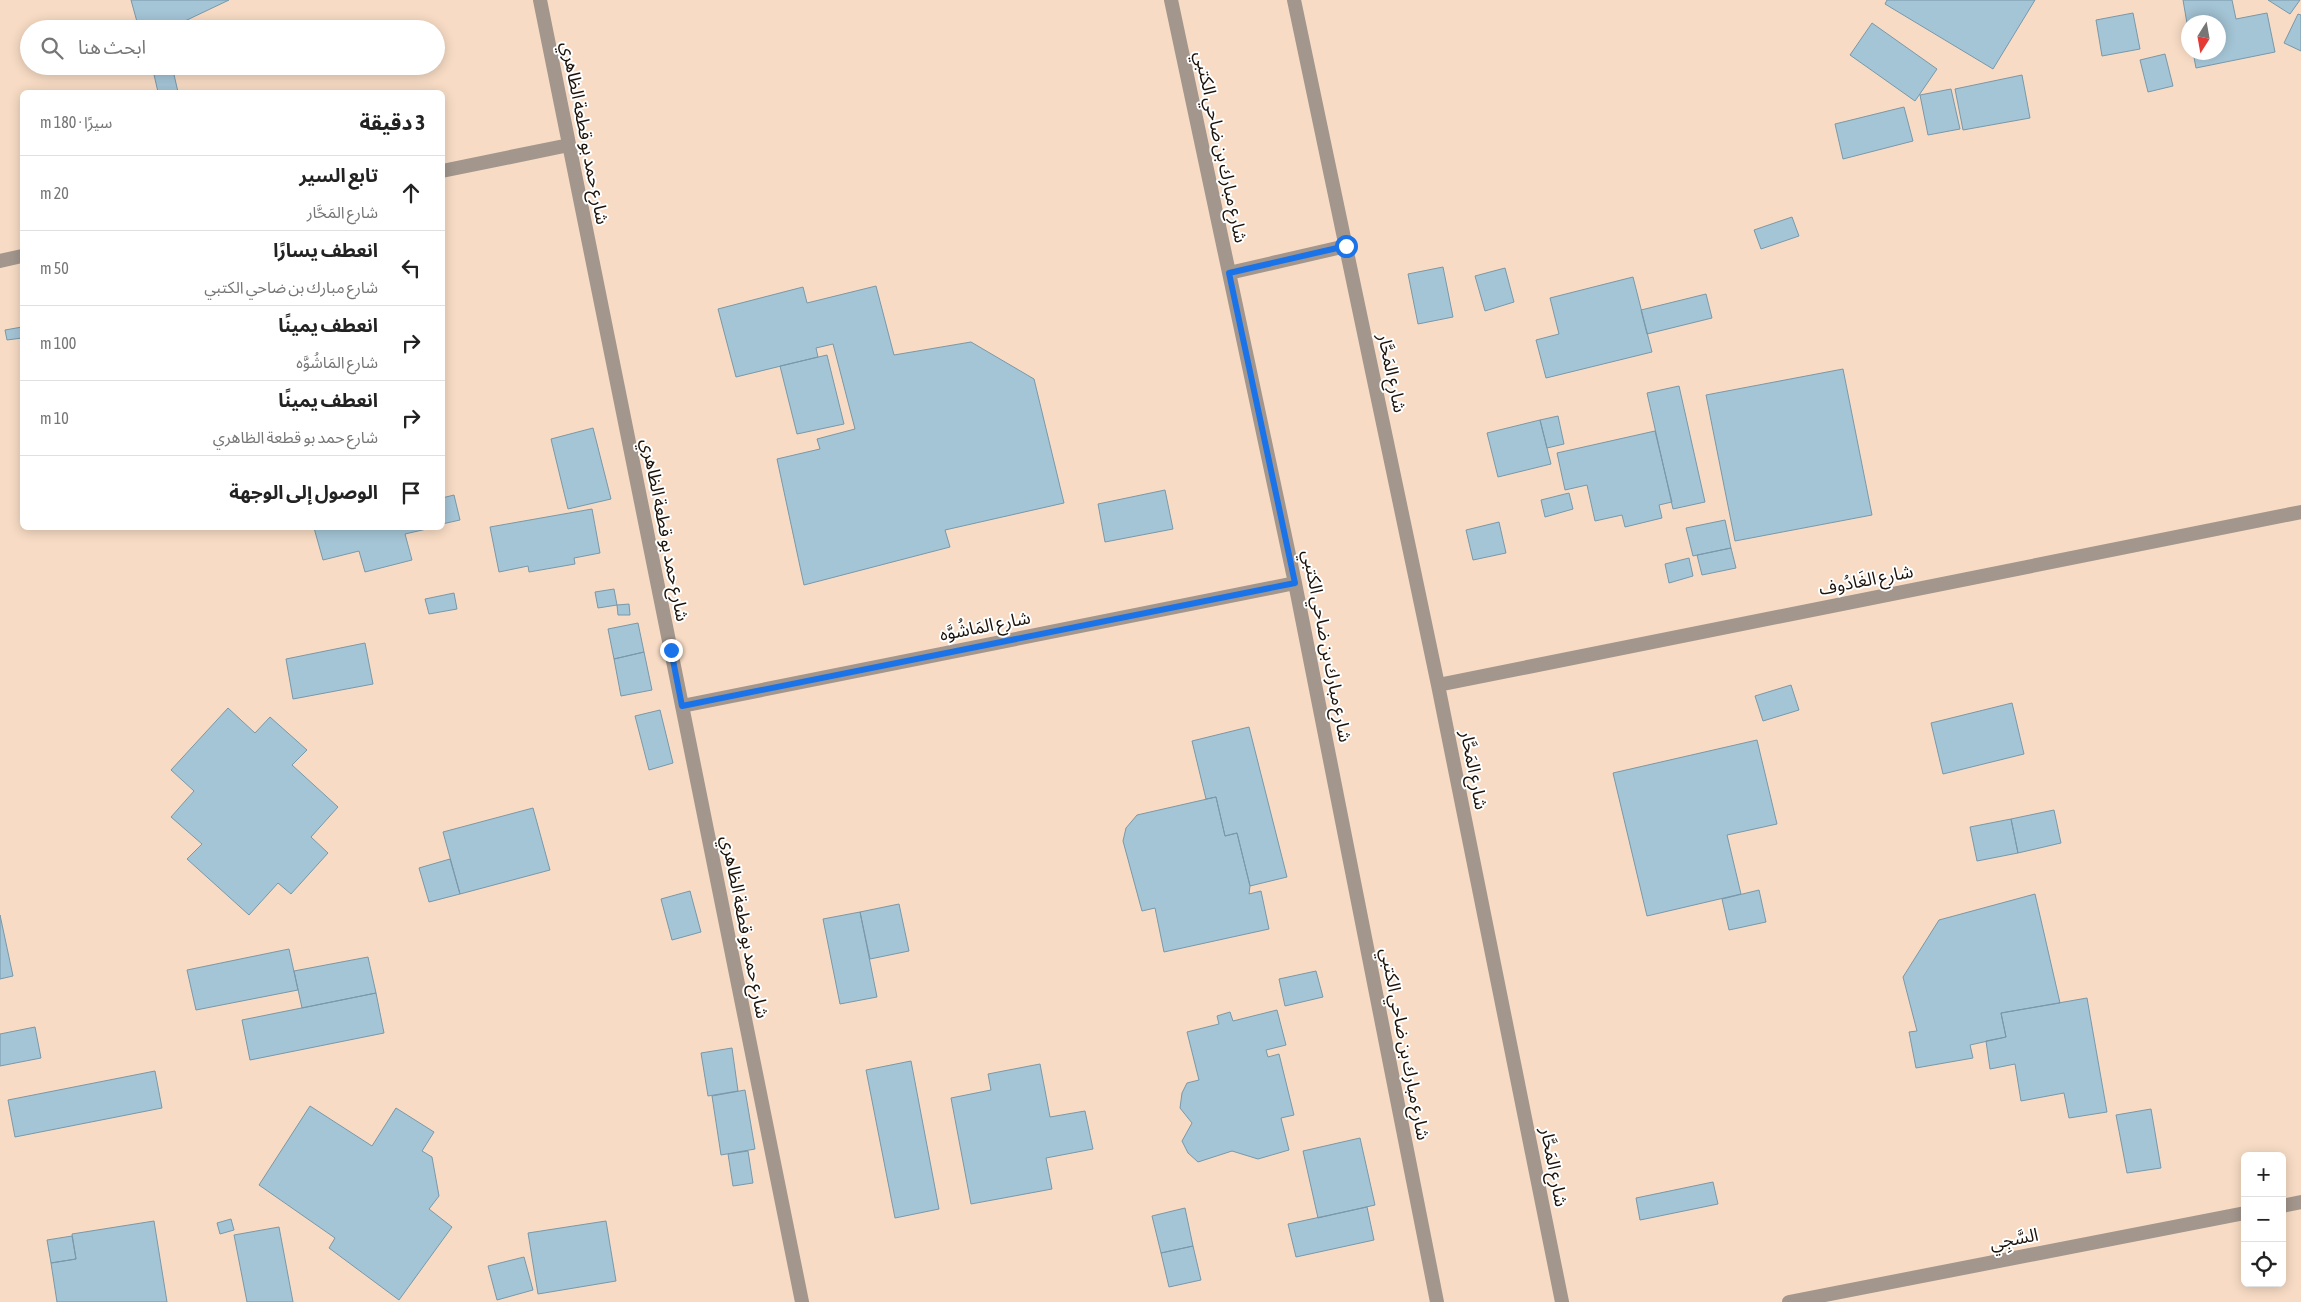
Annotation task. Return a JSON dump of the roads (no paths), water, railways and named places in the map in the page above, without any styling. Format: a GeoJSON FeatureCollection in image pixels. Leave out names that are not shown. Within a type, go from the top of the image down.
{"type":"FeatureCollection","features":[{"type":"Feature","properties":{"kind":"street","name":"شارع حمد بو قطعة الظاهري"},"geometry":{"type":"LineString","coordinates":[[540,0],[802,1302]]}},
{"type":"Feature","properties":{"kind":"street","name":"شارع مبارك بن ضاحي الكتبي"},"geometry":{"type":"LineString","coordinates":[[1171,0],[1295,583],[1437,1302]]}},
{"type":"Feature","properties":{"kind":"street","name":"شارع المَحَّار"},"geometry":{"type":"LineString","coordinates":[[1294,0],[1438,685],[1562,1302]]}},
{"type":"Feature","properties":{"kind":"street"},"geometry":{"type":"LineString","coordinates":[[445,170],[569,145]]}},
{"type":"Feature","properties":{"kind":"street"},"geometry":{"type":"LineString","coordinates":[[1229,273],[1346,246]]}},
{"type":"Feature","properties":{"kind":"street"},"geometry":{"type":"LineString","coordinates":[[0,261],[20,256]]}},
{"type":"Feature","properties":{"kind":"street","name":"شارع الغَادُوف"},"geometry":{"type":"LineString","coordinates":[[1438,685],[2301,512]]}},
{"type":"Feature","properties":{"kind":"street","name":"شارع المَاشُوَّه"},"geometry":{"type":"LineString","coordinates":[[682,706],[1295,583]]}},
{"type":"Feature","properties":{"kind":"street"},"geometry":{"type":"LineString","coordinates":[[2286,1205],[2301,1202]]}},
{"type":"Feature","properties":{"kind":"street","name":"السَّجِي"},"geometry":{"type":"LineString","coordinates":[[1790,1302],[2241,1214]]}}]}
